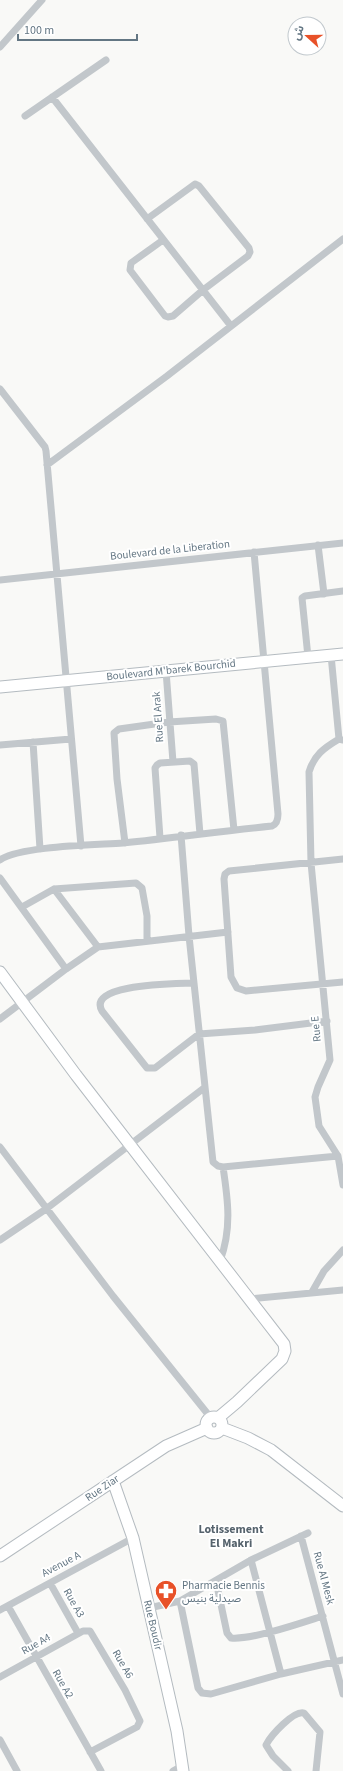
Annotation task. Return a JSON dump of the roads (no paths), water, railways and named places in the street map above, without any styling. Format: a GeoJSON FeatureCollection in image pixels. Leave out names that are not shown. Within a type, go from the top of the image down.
{"type":"FeatureCollection","features":[{"type":"Feature","properties":{"kind":"street"},"geometry":{"type":"LineString","coordinates":[[0,47],[37,2]]}},
{"type":"Feature","properties":{"kind":"street"},"geometry":{"type":"LineString","coordinates":[[25,116],[106,60]]}},
{"type":"Feature","properties":{"kind":"street"},"geometry":{"type":"LineString","coordinates":[[52,97],[231,326]]}},
{"type":"Feature","properties":{"kind":"street"},"geometry":{"type":"LineString","coordinates":[[147,219],[195,184],[199,186],[249,248],[250,252],[248,256],[203,290],[173,316],[168,317],[164,316],[130,270],[131,263],[163,240]]}},
{"type":"Feature","properties":{"kind":"street"},"geometry":{"type":"LineString","coordinates":[[47,465],[343,239]]}},
{"type":"Feature","properties":{"kind":"street"},"geometry":{"type":"LineString","coordinates":[[0,389],[45,447],[81,846]]}},
{"type":"Feature","properties":{"kind":"street","name":"Boulevard de la Liberation"},"geometry":{"type":"LineString","coordinates":[[0,580],[343,543]]}},
{"type":"Feature","properties":{"kind":"street"},"geometry":{"type":"LineString","coordinates":[[318,545],[324,594]]}},
{"type":"Feature","properties":{"kind":"street"},"geometry":{"type":"LineString","coordinates":[[0,860],[10,854],[40,849],[125,843],[182,835],[272,826],[278,820],[254,552]]}},
{"type":"Feature","properties":{"kind":"street"},"geometry":{"type":"LineString","coordinates":[[308,657],[302,598],[305,596],[343,592]]}},
{"type":"Feature","properties":{"kind":"street","name":"Boulevard M'barek Bourchid"},"geometry":{"type":"LineString","coordinates":[[0,687],[343,654]]}},
{"type":"Feature","properties":{"kind":"street"},"geometry":{"type":"LineString","coordinates":[[331,655],[341,740]]}},
{"type":"Feature","properties":{"kind":"street","name":"Rue El Arak"},"geometry":{"type":"LineString","coordinates":[[166,671],[173,762]]}},
{"type":"Feature","properties":{"kind":"street"},"geometry":{"type":"LineString","coordinates":[[125,843],[117,779],[115,732],[119,730],[169,722],[218,719],[223,721],[234,830]]}},
{"type":"Feature","properties":{"kind":"street"},"geometry":{"type":"LineString","coordinates":[[0,745],[71,739]]}},
{"type":"Feature","properties":{"kind":"street","name":"Rue E"},"geometry":{"type":"LineString","coordinates":[[341,740],[325,747],[317,754],[312,762],[309,772],[311,863],[330,1060],[315,1097],[319,1126],[338,1156],[343,1185]]}},
{"type":"Feature","properties":{"kind":"street"},"geometry":{"type":"LineString","coordinates":[[33,742],[40,849]]}},
{"type":"Feature","properties":{"kind":"street"},"geometry":{"type":"LineString","coordinates":[[160,838],[155,768],[158,763],[190,761],[194,764],[200,834]]}},
{"type":"Feature","properties":{"kind":"street"},"geometry":{"type":"LineString","coordinates":[[182,835],[189,936],[212,1158],[216,1165],[223,1167],[338,1156]]}},
{"type":"Feature","properties":{"kind":"street"},"geometry":{"type":"LineString","coordinates":[[343,859],[226,873],[224,879],[231,977],[238,990],[246,991],[343,982]]}},
{"type":"Feature","properties":{"kind":"street"},"geometry":{"type":"LineString","coordinates":[[0,878],[66,969]]}},
{"type":"Feature","properties":{"kind":"street"},"geometry":{"type":"LineString","coordinates":[[22,907],[54,889],[138,884],[142,888],[143,892],[147,916],[148,941]]}},
{"type":"Feature","properties":{"kind":"street"},"geometry":{"type":"LineString","coordinates":[[54,889],[98,947]]}},
{"type":"Feature","properties":{"kind":"street"},"geometry":{"type":"LineString","coordinates":[[0,1019],[66,969],[98,947],[228,932]]}},
{"type":"Feature","properties":{"kind":"street"},"geometry":{"type":"LineString","coordinates":[[0,972],[76,1075],[131,1144],[249,1300],[312,1292],[343,1290]]}},
{"type":"Feature","properties":{"kind":"street"},"geometry":{"type":"LineString","coordinates":[[194,983],[125,988],[108,994],[101,1000],[99,1006],[148,1069],[155,1068],[199,1034],[255,1030],[327,1021]]}},
{"type":"Feature","properties":{"kind":"street"},"geometry":{"type":"LineString","coordinates":[[0,1240],[46,1209],[204,1088]]}},
{"type":"Feature","properties":{"kind":"street"},"geometry":{"type":"LineString","coordinates":[[0,1147],[46,1209],[214,1423],[271,1450],[343,1506]]}},
{"type":"Feature","properties":{"kind":"street"},"geometry":{"type":"LineString","coordinates":[[220,1262],[228,1235],[227,1195],[223,1167]]}},
{"type":"Feature","properties":{"kind":"street"},"geometry":{"type":"LineString","coordinates":[[312,1292],[324,1271],[343,1250]]}},
{"type":"Feature","properties":{"kind":"street","name":"Rue Ziar"},"geometry":{"type":"LineString","coordinates":[[0,1556],[172,1443],[214,1423],[276,1365],[285,1354],[285,1348],[281,1338],[249,1300]]}},
{"type":"Feature","properties":{"kind":"street","name":"Rue Boudir"},"geometry":{"type":"LineString","coordinates":[[113,1481],[133,1538],[177,1731],[180,1769]]}},
{"type":"Feature","properties":{"kind":"street","name":"Rue Al Mesk"},"geometry":{"type":"LineString","coordinates":[[251,1560],[305,1534],[323,1616],[343,1694]]}},
{"type":"Feature","properties":{"kind":"street","name":"Avenue A"},"geometry":{"type":"LineString","coordinates":[[0,1610],[133,1538]]}},
{"type":"Feature","properties":{"kind":"street"},"geometry":{"type":"LineString","coordinates":[[149,1608],[180,1601],[251,1560],[282,1674]]}},
{"type":"Feature","properties":{"kind":"street"},"geometry":{"type":"LineString","coordinates":[[216,1581],[227,1633],[230,1637],[240,1638],[270,1632],[323,1616]]}},
{"type":"Feature","properties":{"kind":"street","name":"Rue A3"},"geometry":{"type":"LineString","coordinates":[[50,1583],[80,1632]]}},
{"type":"Feature","properties":{"kind":"street"},"geometry":{"type":"LineString","coordinates":[[180,1601],[198,1688],[202,1693],[211,1694],[282,1674],[343,1660]]}},
{"type":"Feature","properties":{"kind":"street","name":"Rue A2"},"geometry":{"type":"LineString","coordinates":[[8,1606],[100,1771]]}},
{"type":"Feature","properties":{"kind":"street","name":"Rue A6"},"geometry":{"type":"LineString","coordinates":[[80,1632],[89,1630],[94,1635],[139,1716],[140,1722],[137,1727],[90,1752]]}},
{"type":"Feature","properties":{"kind":"street","name":"Rue A4"},"geometry":{"type":"LineString","coordinates":[[0,1677],[80,1632]]}},
{"type":"Feature","properties":{"kind":"street"},"geometry":{"type":"LineString","coordinates":[[288,1771],[273,1756],[266,1745],[283,1725],[295,1714],[301,1712],[304,1713],[320,1732],[316,1771]]}},
{"type":"Feature","properties":{"kind":"street"},"geometry":{"type":"LineString","coordinates":[[0,1740],[17,1771]]}},
{"type":"Feature","properties":{"kind":"place","name":"Pharmacie Bennis صيدلية بنيس"},"geometry":{"type":"Point","coordinates":[166,1610]}},
{"type":"Feature","properties":{"kind":"district","name":"Lotissement El Makri"},"geometry":{"type":"Point","coordinates":[231,1536]}}]}
